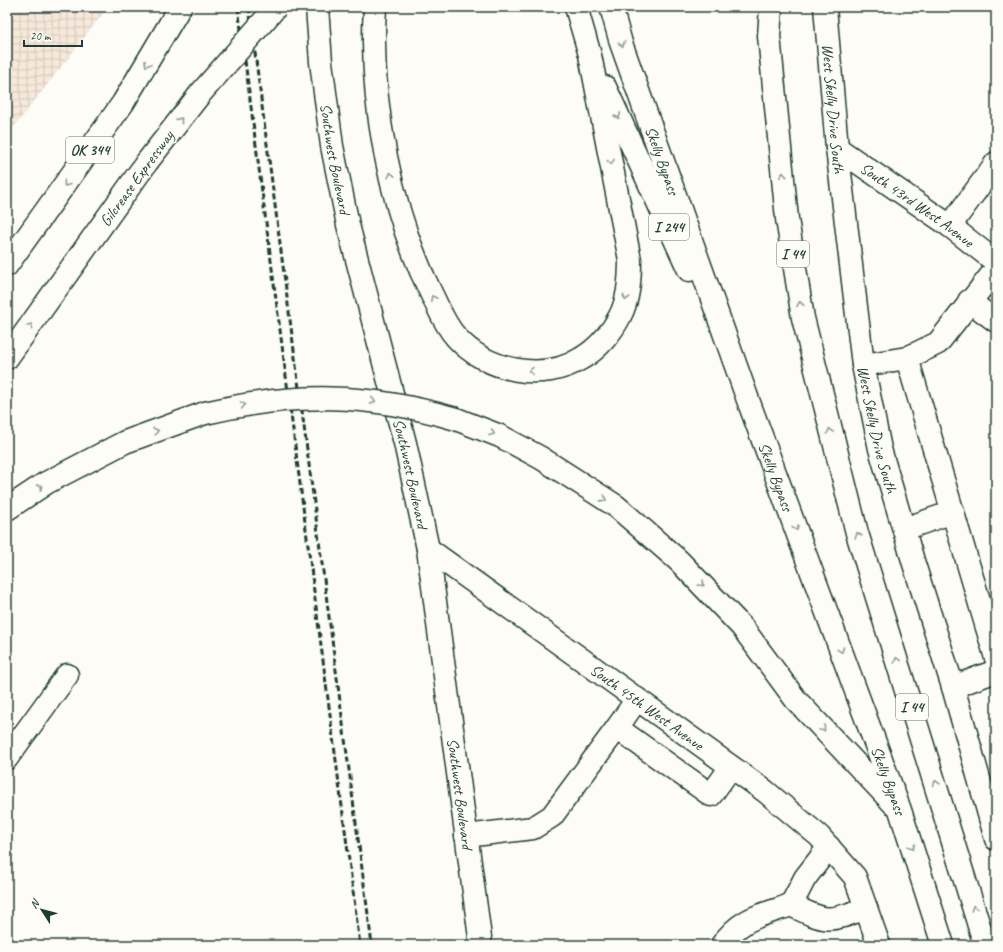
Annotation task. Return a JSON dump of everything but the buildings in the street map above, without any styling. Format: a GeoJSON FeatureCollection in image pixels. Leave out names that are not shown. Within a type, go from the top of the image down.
{"type":"FeatureCollection","features":[{"type":"Feature","properties":{"kind":"main road","name":"OK 344"},"geometry":{"type":"LineString","coordinates":[[7,265],[123,103],[180,7]]}},
{"type":"Feature","properties":{"kind":"main road","name":"Gilcrease Expressway"},"geometry":{"type":"LineString","coordinates":[[7,358],[147,162],[219,72],[276,7]]}},
{"type":"Feature","properties":{"kind":"main road","name":"Southwest Boulevard"},"geometry":{"type":"LineString","coordinates":[[317,7],[321,62],[332,146],[348,225],[405,443],[428,549],[481,945]]}},
{"type":"Feature","properties":{"kind":"main road"},"geometry":{"type":"LineString","coordinates":[[375,7],[373,33],[375,74],[384,142],[396,197],[409,240],[425,281],[445,321],[455,336],[468,348],[488,362],[509,369],[546,371],[566,366],[583,358],[610,332],[621,314],[627,296],[630,260],[590,55]]}},
{"type":"Feature","properties":{"kind":"main road","name":"I 244"},"geometry":{"type":"LineString","coordinates":[[576,7],[590,55],[748,400]]}},
{"type":"Feature","properties":{"kind":"main road","name":"Skelly Bypass"},"geometry":{"type":"LineString","coordinates":[[611,7],[622,43],[748,400],[900,810],[942,945]]}},
{"type":"Feature","properties":{"kind":"main road"},"geometry":{"type":"LineString","coordinates":[[764,7],[769,36]]}},
{"type":"Feature","properties":{"kind":"main road","name":"I 44"},"geometry":{"type":"LineString","coordinates":[[771,7],[769,36],[787,219],[803,318],[857,533],[986,945]]}},
{"type":"Feature","properties":{"kind":"main road","name":"West Skelly Drive South"},"geometry":{"type":"LineString","coordinates":[[825,7],[837,148],[864,365],[880,449],[953,687],[991,803],[996,839]]}},
{"type":"Feature","properties":{"kind":"main road","name":"South 43rd West Avenue"},"geometry":{"type":"LineString","coordinates":[[837,148],[950,226],[996,262]]}},
{"type":"Feature","properties":{"kind":"main road"},"geometry":{"type":"LineString","coordinates":[[950,226],[996,163]]}},
{"type":"Feature","properties":{"kind":"main road"},"geometry":{"type":"LineString","coordinates":[[864,365],[907,358],[938,343],[996,268]]}},
{"type":"Feature","properties":{"kind":"main road"},"geometry":{"type":"LineString","coordinates":[[969,301],[996,321]]}},
{"type":"Feature","properties":{"kind":"main road"},"geometry":{"type":"LineString","coordinates":[[907,358],[996,658]]}},
{"type":"Feature","properties":{"kind":"main road"},"geometry":{"type":"LineString","coordinates":[[7,509],[46,483],[125,442],[205,413],[266,401],[330,397],[393,404],[426,410],[456,419],[500,436],[541,458],[616,506],[679,561],[742,626],[796,700],[900,810]]}},
{"type":"Feature","properties":{"kind":"main road"},"geometry":{"type":"LineString","coordinates":[[904,529],[953,512]]}},
{"type":"Feature","properties":{"kind":"main road","name":"South 45th West Avenue"},"geometry":{"type":"LineString","coordinates":[[428,549],[765,791],[819,836],[829,847],[854,877],[866,908]]}},
{"type":"Feature","properties":{"kind":"main road"},"geometry":{"type":"LineString","coordinates":[[953,687],[996,672]]}},
{"type":"Feature","properties":{"kind":"main road"},"geometry":{"type":"LineString","coordinates":[[7,758],[67,675]]}},
{"type":"Feature","properties":{"kind":"main road"},"geometry":{"type":"LineString","coordinates":[[466,836],[533,828],[552,816],[637,699]]}},
{"type":"Feature","properties":{"kind":"main road"},"geometry":{"type":"LineString","coordinates":[[617,728],[711,795],[730,767]]}},
{"type":"Feature","properties":{"kind":"main road"},"geometry":{"type":"LineString","coordinates":[[722,945],[729,935],[746,921],[791,905],[805,878],[829,847]]}},
{"type":"Feature","properties":{"kind":"main road"},"geometry":{"type":"LineString","coordinates":[[791,905],[818,918],[835,919],[866,908],[879,945]]}},
{"type":"Feature","properties":{"kind":"shaded area"},"geometry":{"type":"Polygon","coordinates":[[[7,7],[108,7],[7,136],[7,7]]]}},
{"type":"Feature","properties":{"kind":"railway"},"geometry":{"type":"LineString","coordinates":[[238,7],[360,945]]}},
{"type":"Feature","properties":{"kind":"railway"},"geometry":{"type":"LineString","coordinates":[[249,7],[372,945]]}}]}
